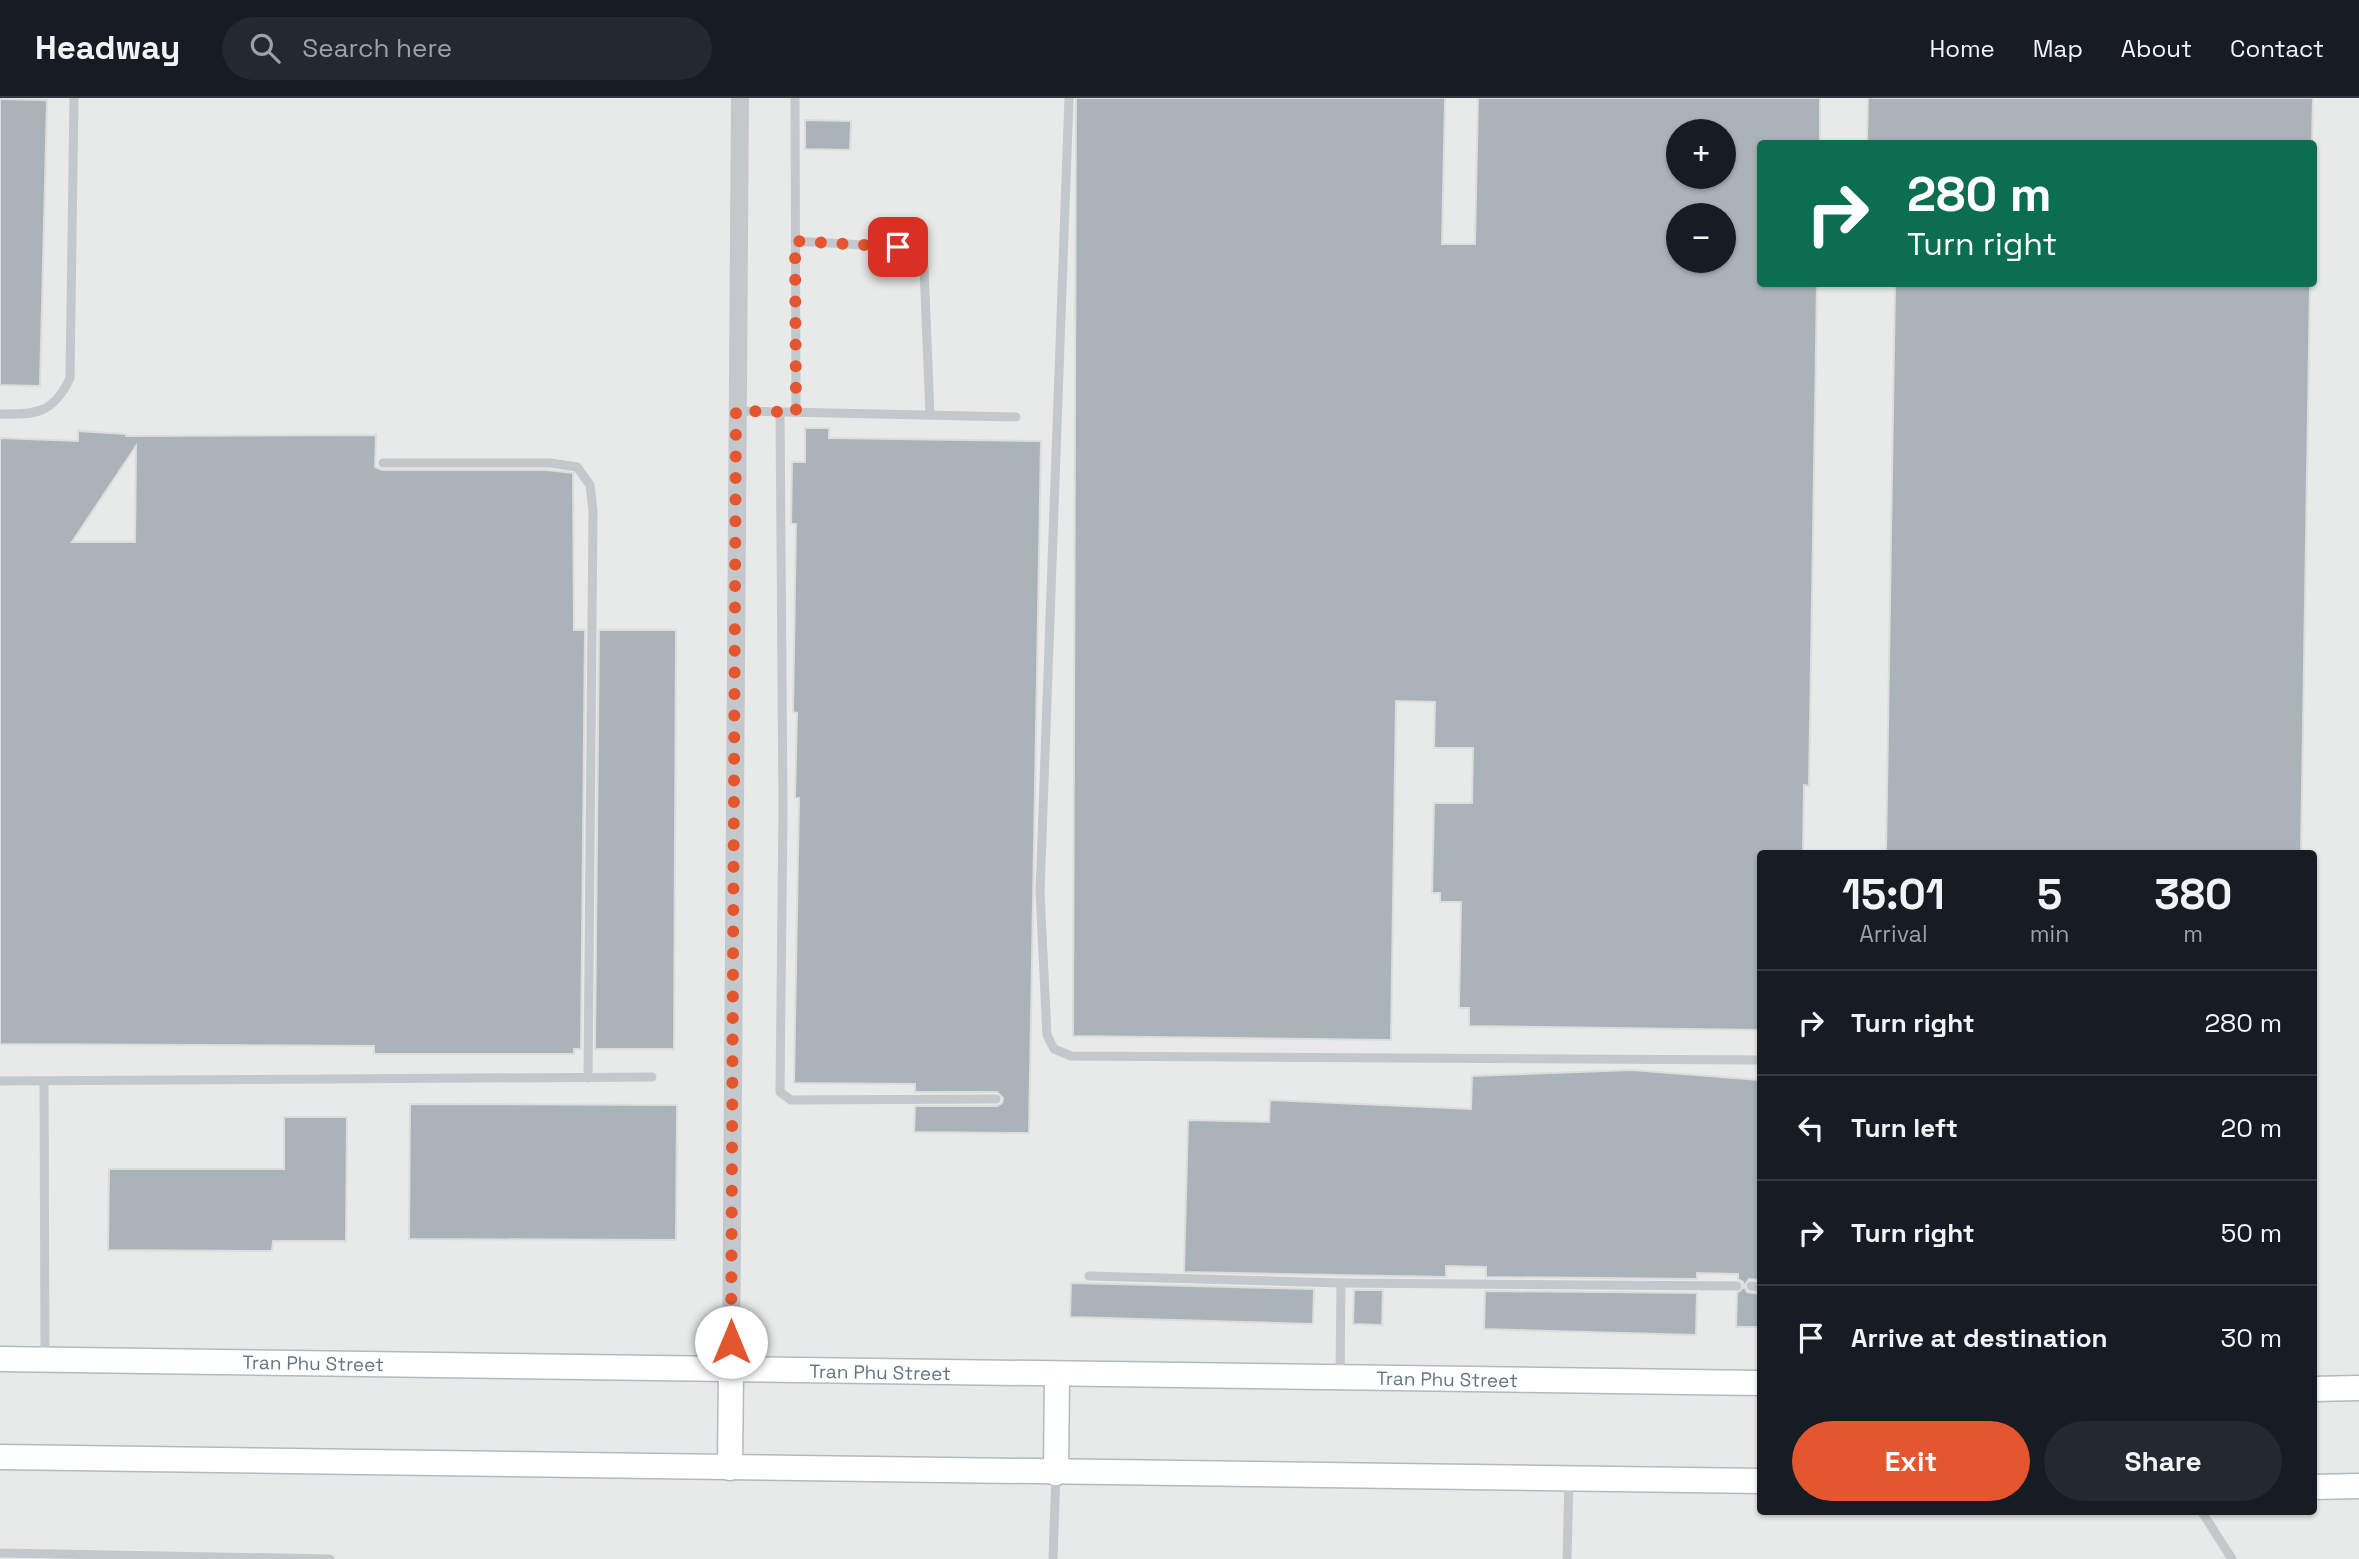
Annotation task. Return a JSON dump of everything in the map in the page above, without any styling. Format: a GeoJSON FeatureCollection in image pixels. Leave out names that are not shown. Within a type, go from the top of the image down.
{"type":"FeatureCollection","features":[{"type":"Feature","properties":{"kind":"main road","name":"Tran Phu Street"},"geometry":{"type":"LineString","coordinates":[[0,1359],[1057,1375],[1757,1382]]}},
{"type":"Feature","properties":{"kind":"main road"},"geometry":{"type":"LineString","coordinates":[[730,1369],[730,1468]]}},
{"type":"Feature","properties":{"kind":"main road"},"geometry":{"type":"LineString","coordinates":[[1056,1473],[1057,1375]]}},
{"type":"Feature","properties":{"kind":"main road"},"geometry":{"type":"LineString","coordinates":[[2317,1389],[2359,1388]]}},
{"type":"Feature","properties":{"kind":"main road"},"geometry":{"type":"LineString","coordinates":[[0,1457],[1757,1481]]}},
{"type":"Feature","properties":{"kind":"main road"},"geometry":{"type":"LineString","coordinates":[[2317,1487],[2359,1486]]}},
{"type":"Feature","properties":{"kind":"street"},"geometry":{"type":"LineString","coordinates":[[730,1369],[740,98]]}},
{"type":"Feature","properties":{"kind":"lane"},"geometry":{"type":"LineString","coordinates":[[0,414],[25,415],[49,408],[63,392],[70,378],[74,98]]}},
{"type":"Feature","properties":{"kind":"lane"},"geometry":{"type":"LineString","coordinates":[[795,98],[796,412]]}},
{"type":"Feature","properties":{"kind":"lane"},"geometry":{"type":"LineString","coordinates":[[1069,98],[1040,892],[1047,1035],[1055,1049],[1071,1056],[1757,1060]]}},
{"type":"Feature","properties":{"kind":"lane"},"geometry":{"type":"LineString","coordinates":[[795,241],[898,247],[918,253],[924,267],[930,415]]}},
{"type":"Feature","properties":{"kind":"lane"},"geometry":{"type":"LineString","coordinates":[[736,411],[1016,417]]}},
{"type":"Feature","properties":{"kind":"lane"},"geometry":{"type":"LineString","coordinates":[[780,412],[783,808],[780,1092],[791,1100],[996,1099]]}},
{"type":"Feature","properties":{"kind":"lane"},"geometry":{"type":"LineString","coordinates":[[383,463],[550,463],[577,467],[590,485],[593,511],[588,1078]]}},
{"type":"Feature","properties":{"kind":"lane"},"geometry":{"type":"LineString","coordinates":[[0,1081],[652,1077]]}},
{"type":"Feature","properties":{"kind":"lane"},"geometry":{"type":"LineString","coordinates":[[44,1082],[45,1359]]}},
{"type":"Feature","properties":{"kind":"lane"},"geometry":{"type":"LineString","coordinates":[[1089,1276],[1341,1283],[1737,1286]]}},
{"type":"Feature","properties":{"kind":"lane"},"geometry":{"type":"LineString","coordinates":[[1340,1378],[1341,1283]]}},
{"type":"Feature","properties":{"kind":"lane"},"geometry":{"type":"LineString","coordinates":[[1053,1559],[1056,1473]]}},
{"type":"Feature","properties":{"kind":"lane"},"geometry":{"type":"LineString","coordinates":[[1567,1559],[1569,1479]]}},
{"type":"Feature","properties":{"kind":"lane"},"geometry":{"type":"LineString","coordinates":[[2204,1515],[2232,1559]]}},
{"type":"Feature","properties":{"kind":"lane"},"geometry":{"type":"LineString","coordinates":[[0,1553],[330,1559]]}},
{"type":"Feature","properties":{"kind":"shaded area"},"geometry":{"type":"Polygon","coordinates":[[[0,98],[2359,98],[2359,1559],[0,1559],[0,98]]]}},
{"type":"Feature","properties":{"kind":"building"},"geometry":{"type":"Polygon","coordinates":[[[1076,98],[1445,98],[1442,244],[1475,244],[1478,98],[1820,98],[1820,140],[1757,140],[1757,287],[1817,287],[1809,786],[1804,785],[1803,850],[1757,850],[1757,1030],[1469,1026],[1469,1008],[1459,1008],[1461,902],[1440,902],[1440,893],[1432,893],[1434,803],[1472,803],[1473,748],[1434,748],[1435,702],[1396,701],[1391,1040],[1073,1036],[1076,98]]]}},
{"type":"Feature","properties":{"kind":"building"},"geometry":{"type":"Polygon","coordinates":[[[1868,98],[2313,98],[2312,140],[1867,140],[1868,98]]]}},
{"type":"Feature","properties":{"kind":"building"},"geometry":{"type":"Polygon","coordinates":[[[0,99],[47,100],[40,386],[0,385],[0,99]]]}},
{"type":"Feature","properties":{"kind":"building"},"geometry":{"type":"Polygon","coordinates":[[[805,120],[851,121],[850,150],[805,149],[805,120]]]}},
{"type":"Feature","properties":{"kind":"building"},"geometry":{"type":"Polygon","coordinates":[[[1895,287],[2310,287],[2301,850],[1886,850],[1895,287]]]}},
{"type":"Feature","properties":{"kind":"building"},"geometry":{"type":"Polygon","coordinates":[[[805,428],[829,428],[829,438],[1041,441],[1029,1133],[914,1132],[915,1106],[997,1106],[1002,1103],[1003,1098],[997,1092],[915,1092],[915,1084],[794,1083],[799,798],[795,798],[797,713],[793,712],[796,524],[791,524],[792,462],[805,462],[805,428]]]}},
{"type":"Feature","properties":{"kind":"building"},"geometry":{"type":"Polygon","coordinates":[[[78,431],[126,436],[376,435],[375,467],[382,470],[547,470],[573,473],[574,630],[585,630],[581,1049],[574,1049],[574,1054],[374,1054],[374,1046],[0,1044],[0,438],[78,441],[78,431]],[[136,446],[72,542],[135,542],[136,446]]]}},
{"type":"Feature","properties":{"kind":"building"},"geometry":{"type":"Polygon","coordinates":[[[599,630],[676,630],[674,1049],[595,1049],[599,630]]]}},
{"type":"Feature","properties":{"kind":"building"},"geometry":{"type":"Polygon","coordinates":[[[1632,1070],[1757,1080],[1757,1280],[1749,1279],[1744,1286],[1747,1292],[1757,1294],[1757,1327],[1736,1327],[1737,1293],[1744,1287],[1738,1274],[1697,1273],[1697,1279],[1486,1277],[1486,1267],[1446,1266],[1446,1277],[1184,1272],[1188,1120],[1269,1122],[1270,1100],[1471,1109],[1472,1076],[1632,1070]]]}},
{"type":"Feature","properties":{"kind":"building"},"geometry":{"type":"Polygon","coordinates":[[[410,1104],[677,1105],[676,1240],[409,1239],[410,1104]]]}},
{"type":"Feature","properties":{"kind":"building"},"geometry":{"type":"Polygon","coordinates":[[[284,1117],[347,1117],[346,1241],[273,1241],[272,1251],[108,1250],[109,1169],[284,1169],[284,1117]]]}},
{"type":"Feature","properties":{"kind":"building"},"geometry":{"type":"Polygon","coordinates":[[[1071,1283],[1314,1289],[1313,1324],[1070,1317],[1071,1283]]]}},
{"type":"Feature","properties":{"kind":"building"},"geometry":{"type":"Polygon","coordinates":[[[1354,1290],[1383,1290],[1382,1325],[1353,1324],[1354,1290]]]}},
{"type":"Feature","properties":{"kind":"building"},"geometry":{"type":"Polygon","coordinates":[[[1485,1291],[1697,1293],[1696,1335],[1484,1329],[1485,1291]]]}},
{"type":"Feature","properties":{"kind":"route"},"geometry":{"type":"LineString","coordinates":[[731,1342],[736,411],[796,412],[795,241],[898,247]]}}]}
